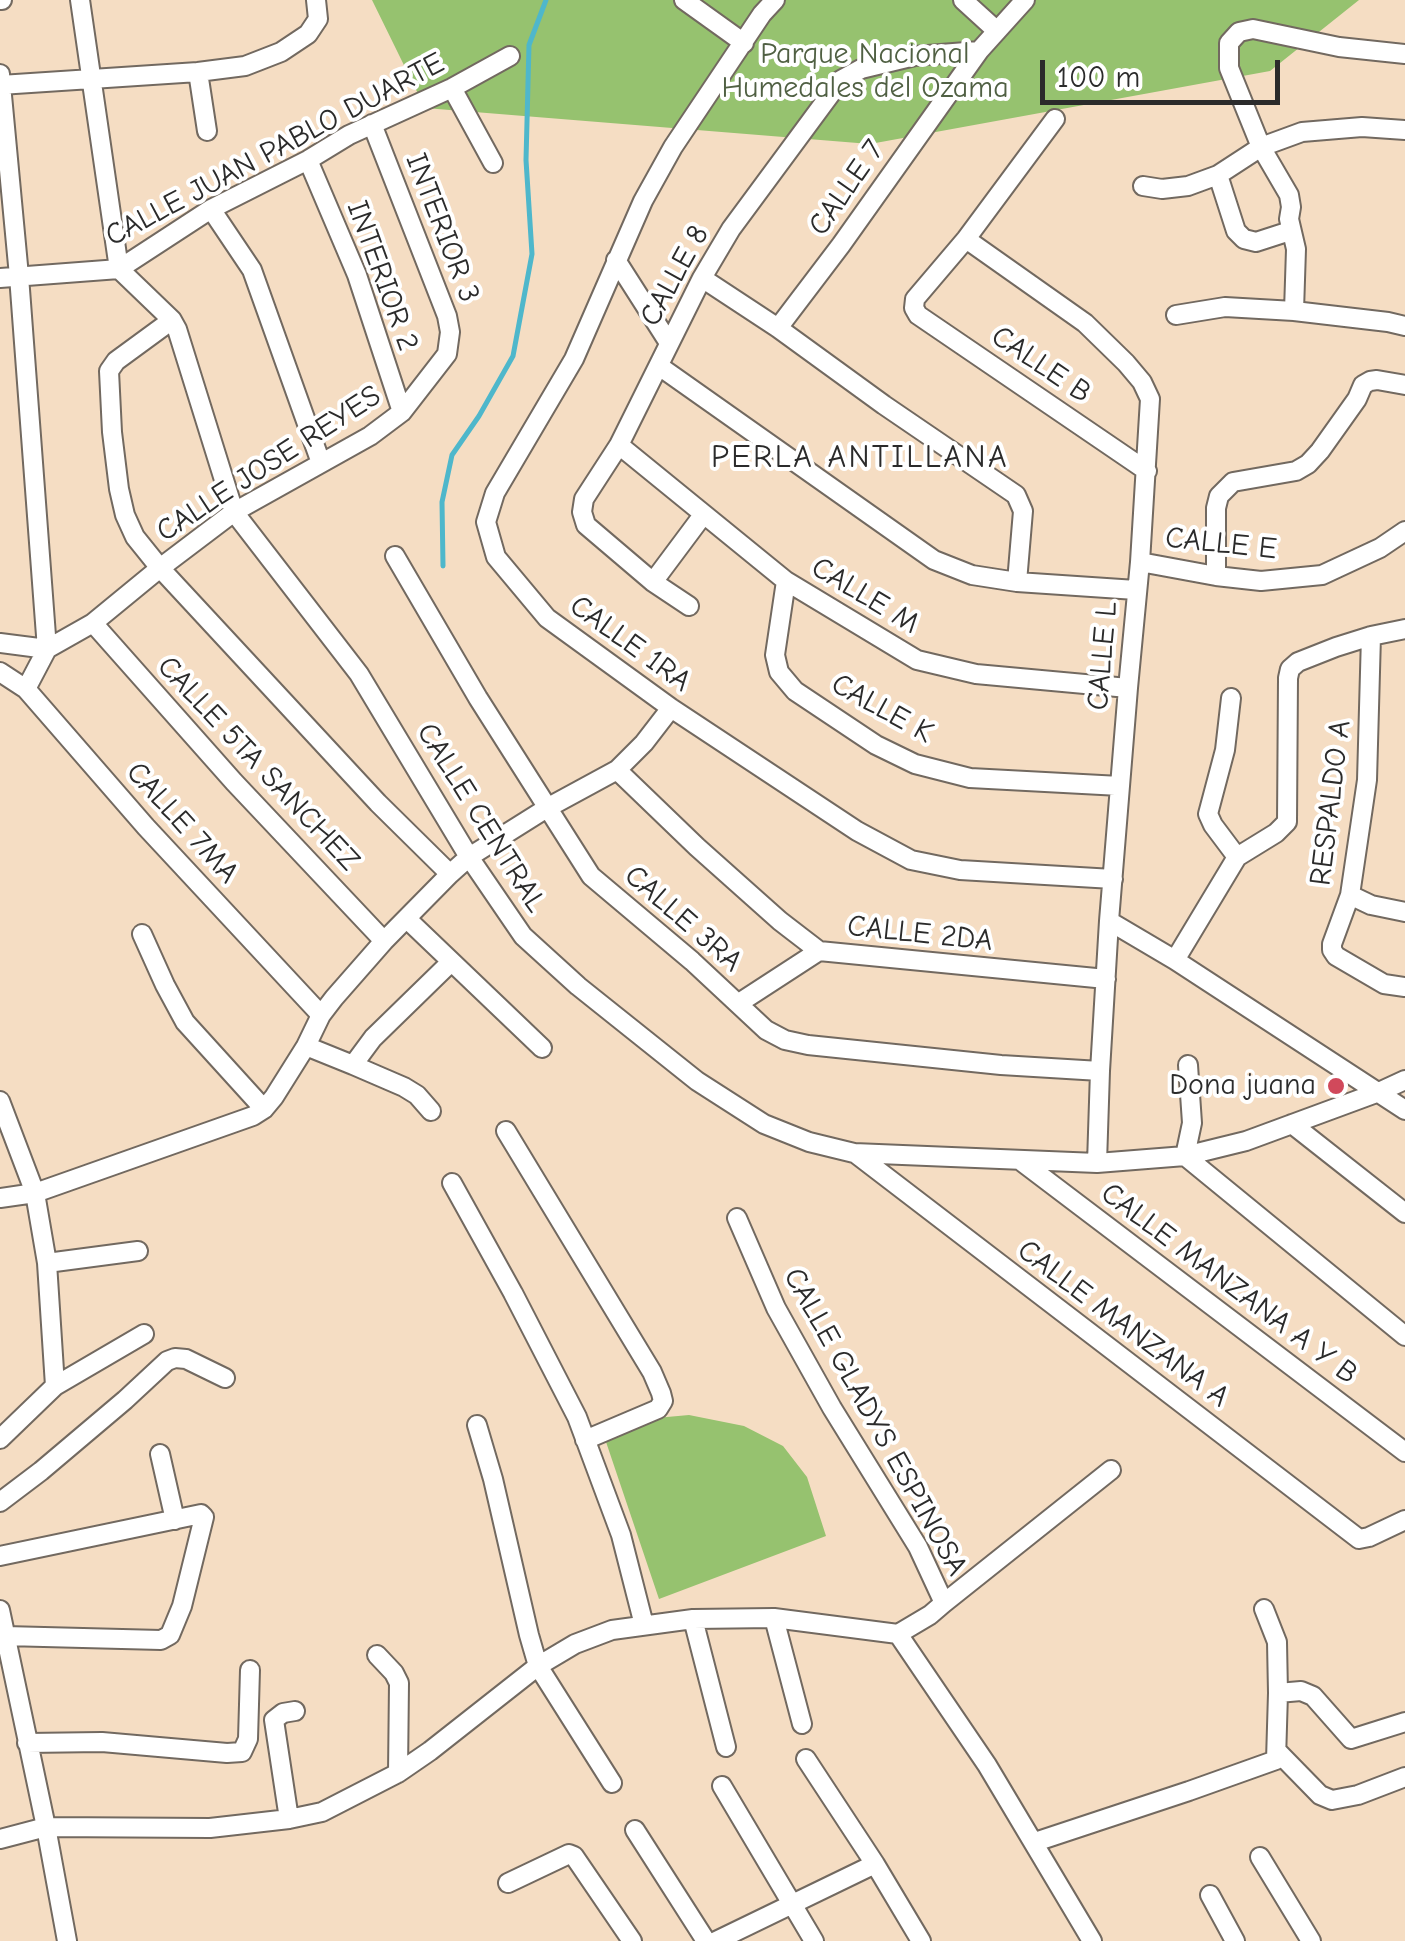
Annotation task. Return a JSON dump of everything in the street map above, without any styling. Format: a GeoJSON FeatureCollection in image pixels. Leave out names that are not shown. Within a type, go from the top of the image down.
{"type":"FeatureCollection","features":[{"type":"Feature","properties":{"kind":"street"},"geometry":{"type":"LineString","coordinates":[[80,0],[118,269]]}},
{"type":"Feature","properties":{"kind":"street"},"geometry":{"type":"LineString","coordinates":[[684,0],[744,43]]}},
{"type":"Feature","properties":{"kind":"street","name":"CALLE 1RA"},"geometry":{"type":"LineString","coordinates":[[775,0],[673,147],[643,201],[574,360],[494,493],[486,522],[496,557],[547,618],[671,708],[857,831],[911,860],[960,870],[1112,879]]}},
{"type":"Feature","properties":{"kind":"street"},"geometry":{"type":"LineString","coordinates":[[963,0],[997,31]]}},
{"type":"Feature","properties":{"kind":"street","name":"CALLE 7"},"geometry":{"type":"LineString","coordinates":[[778,328],[979,51],[1026,0]]}},
{"type":"Feature","properties":{"kind":"street"},"geometry":{"type":"LineString","coordinates":[[0,85],[244,66],[282,52],[308,34],[317,9]]}},
{"type":"Feature","properties":{"kind":"street"},"geometry":{"type":"LineString","coordinates":[[1294,311],[1296,249],[1288,219],[1292,207],[1261,147],[1228,68],[1229,43],[1239,32],[1253,29],[1405,54]]}},
{"type":"Feature","properties":{"kind":"street","name":"CALLE 8"},"geometry":{"type":"LineString","coordinates":[[653,582],[586,525],[584,499],[619,445],[702,278],[731,230],[841,80],[862,69],[915,56],[979,51]]}},
{"type":"Feature","properties":{"kind":"street","name":"CALLE JUAN PABLO DUARTE"},"geometry":{"type":"LineString","coordinates":[[10,277],[118,269],[211,209],[510,56]]}},
{"type":"Feature","properties":{"kind":"street"},"geometry":{"type":"LineString","coordinates":[[198,72],[207,130]]}},
{"type":"Feature","properties":{"kind":"street"},"geometry":{"type":"LineString","coordinates":[[0,74],[10,277],[47,649],[26,689]]}},
{"type":"Feature","properties":{"kind":"street"},"geometry":{"type":"LineString","coordinates":[[452,88],[493,163]]}},
{"type":"Feature","properties":{"kind":"street"},"geometry":{"type":"LineString","coordinates":[[966,239],[1055,118]]}},
{"type":"Feature","properties":{"kind":"street","name":"INTERIOR 3"},"geometry":{"type":"LineString","coordinates":[[372,124],[446,316],[450,332],[447,354]]}},
{"type":"Feature","properties":{"kind":"street"},"geometry":{"type":"LineString","coordinates":[[1143,186],[1188,186],[1218,174],[1261,147],[1302,132],[1362,127],[1405,130]]}},
{"type":"Feature","properties":{"kind":"street","name":"INTERIOR 2"},"geometry":{"type":"LineString","coordinates":[[308,160],[357,274],[402,412]]}},
{"type":"Feature","properties":{"kind":"street"},"geometry":{"type":"LineString","coordinates":[[1218,174],[1236,230],[1244,238],[1256,242],[1290,231]]}},
{"type":"Feature","properties":{"kind":"street"},"geometry":{"type":"LineString","coordinates":[[211,209],[252,270],[321,462]]}},
{"type":"Feature","properties":{"kind":"street","name":"CALLE B"},"geometry":{"type":"LineString","coordinates":[[966,239],[915,300],[918,315],[1147,470]]}},
{"type":"Feature","properties":{"kind":"street","name":"CALLE L"},"geometry":{"type":"LineString","coordinates":[[966,239],[1085,323],[1126,363],[1142,382],[1150,400],[1112,879],[1097,1163]]}},
{"type":"Feature","properties":{"kind":"street"},"geometry":{"type":"LineString","coordinates":[[616,260],[669,343]]}},
{"type":"Feature","properties":{"kind":"street","name":"CALLE CENTRAL"},"geometry":{"type":"LineString","coordinates":[[118,269],[177,329],[234,512],[359,674],[469,856],[523,936],[578,986],[697,1081],[764,1124],[809,1142],[854,1153],[1097,1163],[1185,1156],[1246,1140],[1405,1080]]}},
{"type":"Feature","properties":{"kind":"street"},"geometry":{"type":"LineString","coordinates":[[702,278],[1016,494],[1023,511],[1018,582]]}},
{"type":"Feature","properties":{"kind":"street"},"geometry":{"type":"LineString","coordinates":[[1176,314],[1225,306],[1405,326]]}},
{"type":"Feature","properties":{"kind":"street"},"geometry":{"type":"LineString","coordinates":[[172,320],[116,361],[110,371],[119,489],[135,537],[378,804],[450,874]]}},
{"type":"Feature","properties":{"kind":"street","name":"CALLE JOSE REYES"},"geometry":{"type":"LineString","coordinates":[[47,649],[94,623],[234,512],[370,436],[402,412],[447,354]]}},
{"type":"Feature","properties":{"kind":"street"},"geometry":{"type":"LineString","coordinates":[[659,366],[934,560],[972,575],[1018,582],[1136,590]]}},
{"type":"Feature","properties":{"kind":"street"},"geometry":{"type":"LineString","coordinates":[[1216,576],[1216,508],[1220,496],[1233,482],[1296,470],[1308,464],[1364,385],[1377,380],[1405,385]]}},
{"type":"Feature","properties":{"kind":"street","name":"CALLE M"},"geometry":{"type":"LineString","coordinates":[[619,445],[786,581],[917,660],[976,674],[1128,688]]}},
{"type":"Feature","properties":{"kind":"street"},"geometry":{"type":"LineString","coordinates":[[689,606],[653,582],[703,515]]}},
{"type":"Feature","properties":{"kind":"street","name":"CALLE E"},"geometry":{"type":"LineString","coordinates":[[1140,562],[1261,581],[1322,576],[1380,548],[1405,531]]}},
{"type":"Feature","properties":{"kind":"street","name":"CALLE 3RA"},"geometry":{"type":"LineString","coordinates":[[394,556],[591,876],[766,1030],[784,1040],[808,1045],[1100,1071]]}},
{"type":"Feature","properties":{"kind":"street","name":"CALLE K"},"geometry":{"type":"LineString","coordinates":[[786,581],[775,655],[779,672],[795,691],[876,745],[915,764],[970,778],[1120,786]]}},
{"type":"Feature","properties":{"kind":"street","name":"CALLE 5TA SANCHEZ"},"geometry":{"type":"LineString","coordinates":[[94,623],[234,782],[384,941]]}},
{"type":"Feature","properties":{"kind":"street"},"geometry":{"type":"LineString","coordinates":[[1175,960],[1237,857],[1283,828],[1286,822],[1290,668],[1371,636],[1405,629]]}},
{"type":"Feature","properties":{"kind":"street","name":"RESPALDO A"},"geometry":{"type":"LineString","coordinates":[[1371,636],[1368,780],[1350,896],[1332,950],[1384,984],[1405,986]]}},
{"type":"Feature","properties":{"kind":"street"},"geometry":{"type":"LineString","coordinates":[[0,643],[47,649]]}},
{"type":"Feature","properties":{"kind":"street","name":"CALLE 7MA"},"geometry":{"type":"LineString","coordinates":[[0,672],[26,689],[146,828],[321,1015]]}},
{"type":"Feature","properties":{"kind":"street"},"geometry":{"type":"LineString","coordinates":[[1231,698],[1226,750],[1208,814],[1237,857]]}},
{"type":"Feature","properties":{"kind":"street"},"geometry":{"type":"LineString","coordinates":[[0,1198],[35,1193],[253,1116],[264,1108],[306,1046],[321,1015],[384,941],[450,874],[469,856],[618,770],[671,708]]}},
{"type":"Feature","properties":{"kind":"street","name":"CALLE 2DA"},"geometry":{"type":"LineString","coordinates":[[618,770],[696,847],[819,951],[1106,980]]}},
{"type":"Feature","properties":{"kind":"street"},"geometry":{"type":"LineString","coordinates":[[1350,896],[1405,912]]}},
{"type":"Feature","properties":{"kind":"street"},"geometry":{"type":"LineString","coordinates":[[407,920],[542,1048]]}},
{"type":"Feature","properties":{"kind":"street"},"geometry":{"type":"LineString","coordinates":[[1110,921],[1405,1110]]}},
{"type":"Feature","properties":{"kind":"street"},"geometry":{"type":"LineString","coordinates":[[142,934],[186,1022],[264,1108]]}},
{"type":"Feature","properties":{"kind":"street"},"geometry":{"type":"LineString","coordinates":[[738,1003],[819,951]]}},
{"type":"Feature","properties":{"kind":"street"},"geometry":{"type":"LineString","coordinates":[[353,1065],[382,1028],[451,962]]}},
{"type":"Feature","properties":{"kind":"street"},"geometry":{"type":"LineString","coordinates":[[306,1046],[404,1087],[431,1111]]}},
{"type":"Feature","properties":{"kind":"street"},"geometry":{"type":"LineString","coordinates":[[1188,1065],[1192,1123],[1185,1156],[1405,1336]]}},
{"type":"Feature","properties":{"kind":"street"},"geometry":{"type":"LineString","coordinates":[[1,1106],[35,1193],[47,1263],[55,1386]]}},
{"type":"Feature","properties":{"kind":"street"},"geometry":{"type":"LineString","coordinates":[[1292,1124],[1405,1213]]}},
{"type":"Feature","properties":{"kind":"street"},"geometry":{"type":"LineString","coordinates":[[506,1131],[661,1392],[663,1401],[658,1409],[586,1440]]}},
{"type":"Feature","properties":{"kind":"street","name":"CALLE MANZANA A"},"geometry":{"type":"LineString","coordinates":[[854,1153],[1359,1538],[1369,1538],[1405,1520]]}},
{"type":"Feature","properties":{"kind":"street","name":"CALLE MANZANA A Y B"},"geometry":{"type":"LineString","coordinates":[[1020,1160],[1405,1452]]}},
{"type":"Feature","properties":{"kind":"street"},"geometry":{"type":"LineString","coordinates":[[452,1183],[514,1293],[586,1440],[621,1534],[644,1626]]}},
{"type":"Feature","properties":{"kind":"street","name":"CALLE GLADYS ESPINOSA"},"geometry":{"type":"LineString","coordinates":[[737,1218],[776,1308],[918,1547],[944,1603],[898,1634]]}},
{"type":"Feature","properties":{"kind":"street"},"geometry":{"type":"LineString","coordinates":[[47,1263],[138,1251]]}},
{"type":"Feature","properties":{"kind":"street"},"geometry":{"type":"LineString","coordinates":[[0,1439],[55,1386],[144,1334]]}},
{"type":"Feature","properties":{"kind":"street"},"geometry":{"type":"LineString","coordinates":[[0,1502],[126,1400],[167,1360],[186,1359],[225,1378]]}},
{"type":"Feature","properties":{"kind":"street"},"geometry":{"type":"LineString","coordinates":[[477,1425],[538,1666],[612,1783]]}},
{"type":"Feature","properties":{"kind":"street"},"geometry":{"type":"LineString","coordinates":[[160,1454],[174,1520]]}},
{"type":"Feature","properties":{"kind":"street"},"geometry":{"type":"LineString","coordinates":[[944,1603],[1111,1470]]}},
{"type":"Feature","properties":{"kind":"street"},"geometry":{"type":"LineString","coordinates":[[0,1556],[201,1514],[204,1518],[182,1606],[170,1635],[160,1640],[5,1636]]}},
{"type":"Feature","properties":{"kind":"street"},"geometry":{"type":"LineString","coordinates":[[1035,1842],[1276,1760],[1278,1642],[1264,1609]]}},
{"type":"Feature","properties":{"kind":"street"},"geometry":{"type":"LineString","coordinates":[[0,1610],[67,1941]]}},
{"type":"Feature","properties":{"kind":"street"},"geometry":{"type":"LineString","coordinates":[[774,1618],[802,1724]]}},
{"type":"Feature","properties":{"kind":"street"},"geometry":{"type":"LineString","coordinates":[[0,1839],[46,1826],[210,1828],[322,1812],[398,1773],[538,1666],[575,1644],[612,1630],[693,1619],[774,1618],[898,1634],[987,1765],[1092,1941]]}},
{"type":"Feature","properties":{"kind":"street"},"geometry":{"type":"LineString","coordinates":[[693,1619],[726,1747]]}},
{"type":"Feature","properties":{"kind":"street"},"geometry":{"type":"LineString","coordinates":[[376,1654],[399,1683],[398,1773]]}},
{"type":"Feature","properties":{"kind":"street"},"geometry":{"type":"LineString","coordinates":[[27,1742],[102,1742],[242,1752],[248,1738],[250,1670]]}},
{"type":"Feature","properties":{"kind":"street"},"geometry":{"type":"LineString","coordinates":[[1278,1693],[1301,1691],[1312,1696],[1352,1739],[1405,1722]]}},
{"type":"Feature","properties":{"kind":"street"},"geometry":{"type":"LineString","coordinates":[[289,1819],[274,1720],[294,1711]]}},
{"type":"Feature","properties":{"kind":"street"},"geometry":{"type":"LineString","coordinates":[[1277,1751],[1320,1795],[1332,1800],[1405,1778]]}},
{"type":"Feature","properties":{"kind":"street"},"geometry":{"type":"LineString","coordinates":[[806,1758],[921,1941]]}},
{"type":"Feature","properties":{"kind":"street"},"geometry":{"type":"LineString","coordinates":[[722,1786],[814,1941]]}},
{"type":"Feature","properties":{"kind":"street"},"geometry":{"type":"LineString","coordinates":[[635,1830],[706,1941]]}},
{"type":"Feature","properties":{"kind":"street"},"geometry":{"type":"LineString","coordinates":[[508,1883],[569,1854],[574,1856],[632,1941]]}},
{"type":"Feature","properties":{"kind":"street"},"geometry":{"type":"LineString","coordinates":[[1260,1858],[1312,1941]]}},
{"type":"Feature","properties":{"kind":"street"},"geometry":{"type":"LineString","coordinates":[[716,1941],[875,1864]]}},
{"type":"Feature","properties":{"kind":"street"},"geometry":{"type":"LineString","coordinates":[[1210,1895],[1235,1941]]}},
{"type":"Feature","properties":{"kind":"green space","name":"Parque Nacional Humedales del Ozama"},"geometry":{"type":"Polygon","coordinates":[[[372,0],[1359,0],[1270,71],[870,144],[425,108],[372,0]]]}},
{"type":"Feature","properties":{"kind":"green space"},"geometry":{"type":"Polygon","coordinates":[[[689,1415],[744,1426],[783,1446],[807,1477],[826,1536],[659,1599],[603,1433],[656,1418],[689,1415]]]}},
{"type":"Feature","properties":{"kind":"waterway"},"geometry":{"type":"LineString","coordinates":[[443,566],[442,502],[452,455],[513,356],[532,254],[526,160],[529,45],[546,0]]}},
{"type":"Feature","properties":{"kind":"place","name":"Dona juana"},"geometry":{"type":"Point","coordinates":[1336,1086]}},
{"type":"Feature","properties":{"kind":"district","name":"PERLA ANTILLANA"},"geometry":{"type":"Point","coordinates":[860,458]}}]}
